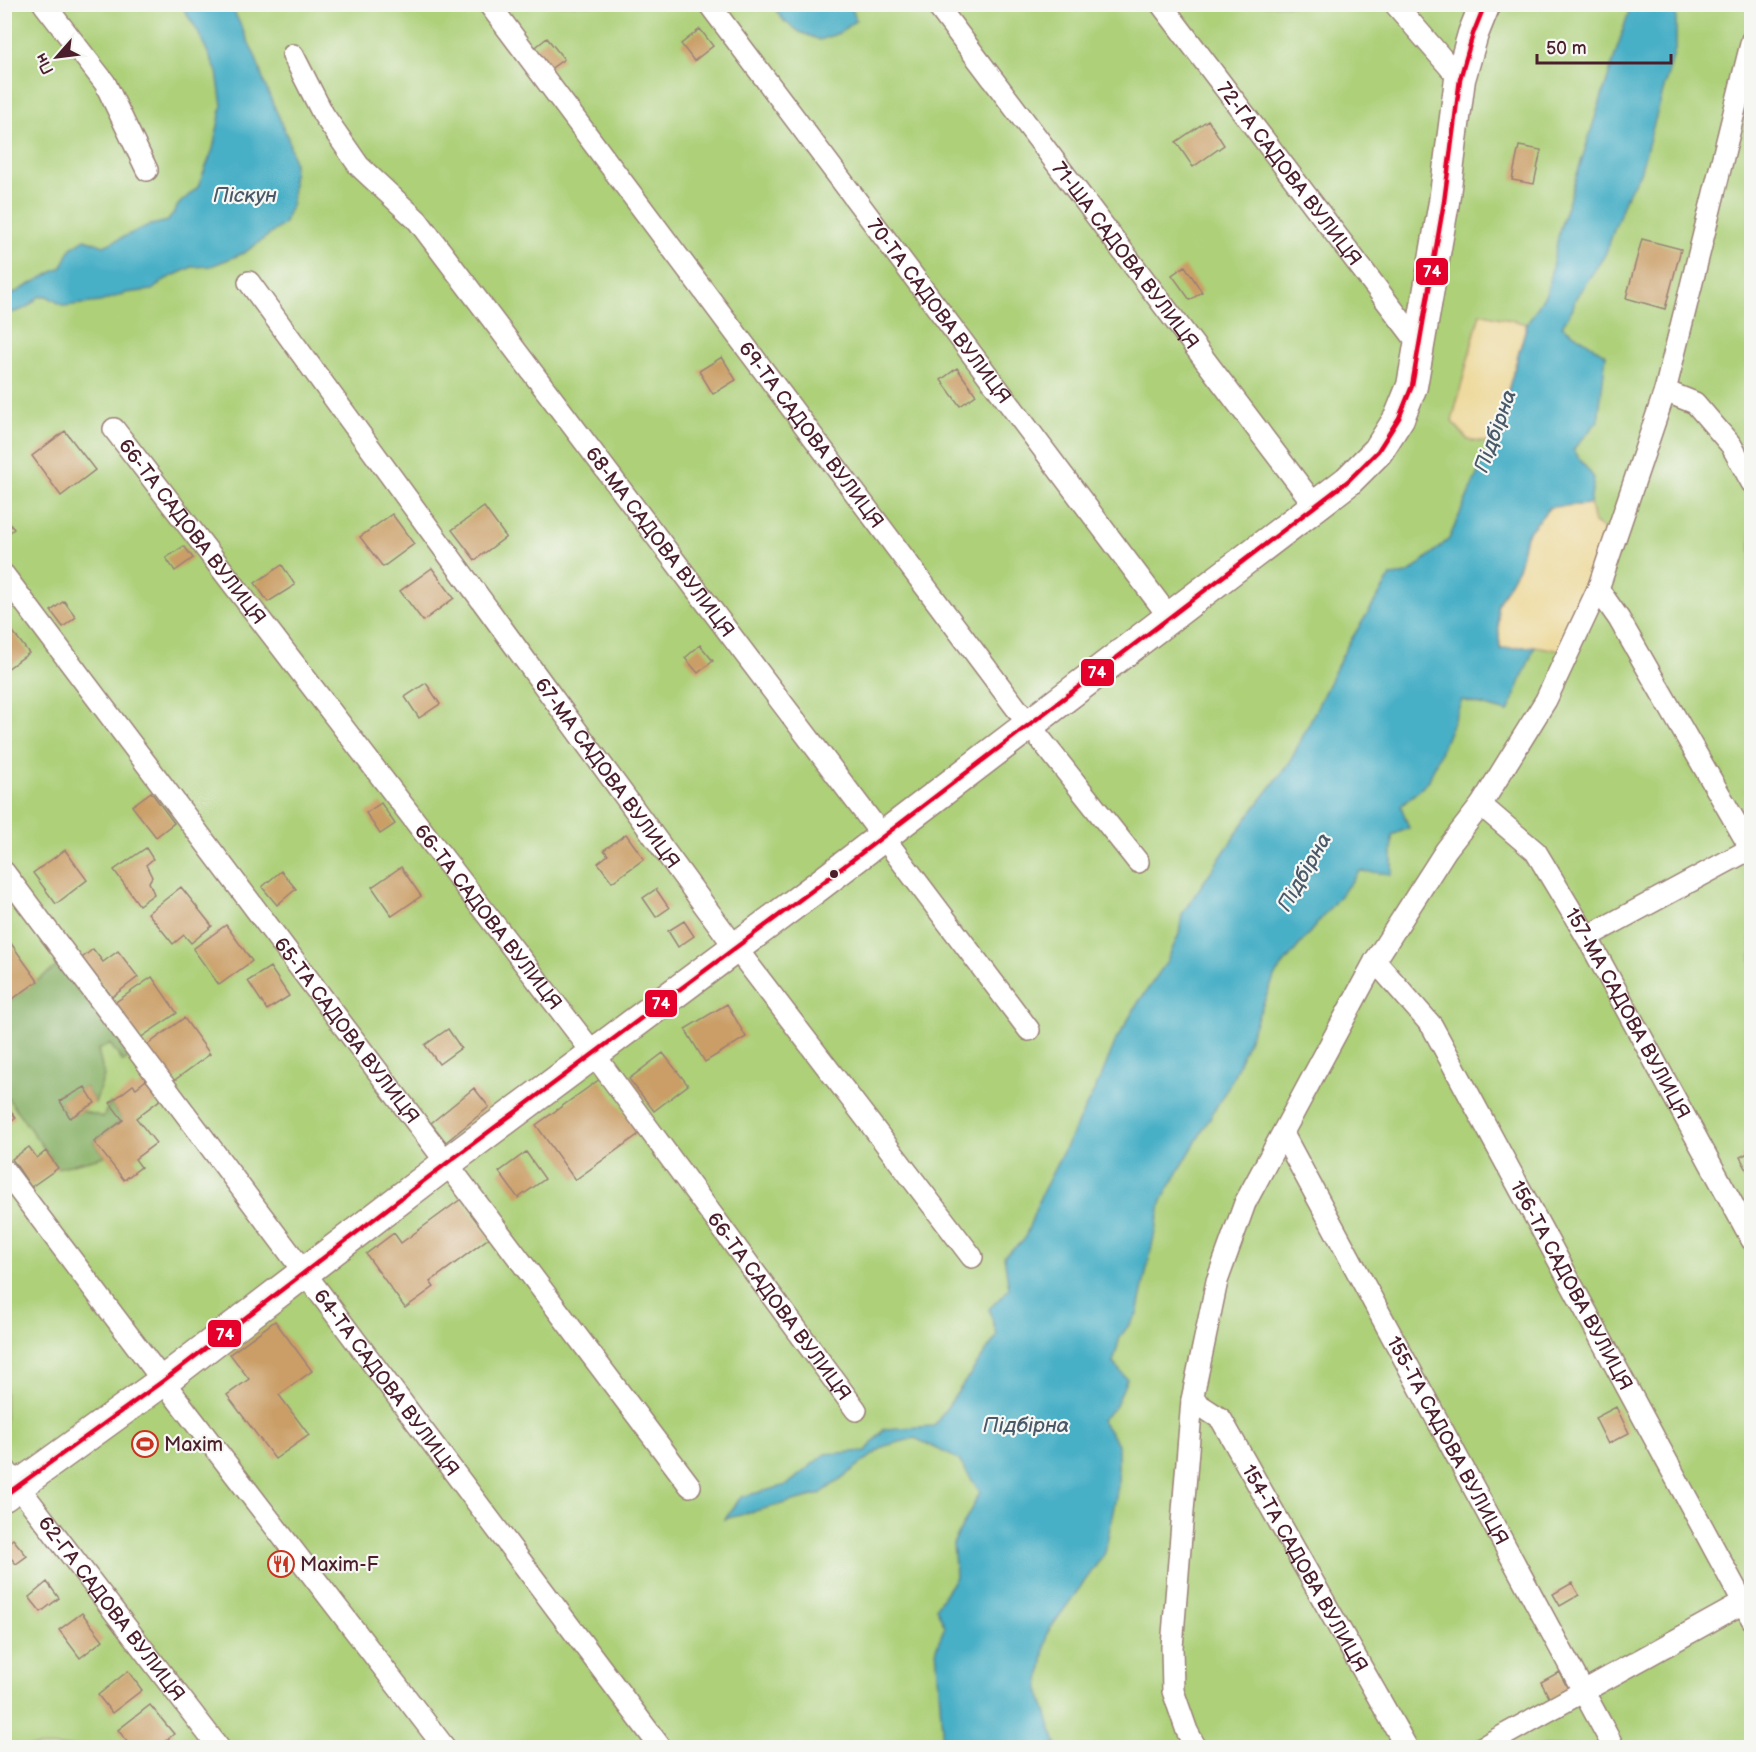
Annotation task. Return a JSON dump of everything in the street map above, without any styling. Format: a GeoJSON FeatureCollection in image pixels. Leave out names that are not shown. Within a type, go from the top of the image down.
{"type":"FeatureCollection","features":[{"type":"Feature","properties":{"kind":"street"},"geometry":{"type":"LineString","coordinates":[[44,4],[105,83],[147,170]]}},
{"type":"Feature","properties":{"kind":"street","name":"69-ТА САДОВА ВУЛИЦЯ"},"geometry":{"type":"LineString","coordinates":[[489,4],[1029,725],[1138,862]]}},
{"type":"Feature","properties":{"kind":"street","name":"70-ТА САДОВА ВУЛИЦЯ"},"geometry":{"type":"LineString","coordinates":[[709,4],[1170,618]]}},
{"type":"Feature","properties":{"kind":"street","name":"71-ША САДОВА ВУЛИЦЯ"},"geometry":{"type":"LineString","coordinates":[[936,4],[1316,507]]}},
{"type":"Feature","properties":{"kind":"street","name":"72-ГА САДОВА ВУЛИЦЯ"},"geometry":{"type":"LineString","coordinates":[[1161,4],[1419,344]]}},
{"type":"Feature","properties":{"kind":"street"},"geometry":{"type":"LineString","coordinates":[[1395,4],[1460,79]]}},
{"type":"Feature","properties":{"kind":"street"},"geometry":{"type":"LineString","coordinates":[[9,1483],[163,1381],[447,1163],[736,948],[1348,481],[1377,451],[1399,418],[1413,386],[1444,202],[1460,79],[1473,34],[1485,4]]}},
{"type":"Feature","properties":{"kind":"street"},"geometry":{"type":"LineString","coordinates":[[1196,1748],[1187,1731],[1173,1691],[1172,1647],[1192,1400],[1216,1281],[1245,1203],[1376,962],[1446,850],[1481,804],[1546,700],[1598,589],[1665,391],[1752,40]]}},
{"type":"Feature","properties":{"kind":"street","name":"68-МА САДОВА ВУЛИЦЯ"},"geometry":{"type":"LineString","coordinates":[[293,55],[322,114],[359,166],[418,220],[1029,1030]]}},
{"type":"Feature","properties":{"kind":"street"},"geometry":{"type":"LineString","coordinates":[[1739,87],[1752,112]]}},
{"type":"Feature","properties":{"kind":"street","name":"67-МА САДОВА ВУЛИЦЯ"},"geometry":{"type":"LineString","coordinates":[[249,282],[736,948],[972,1257]]}},
{"type":"Feature","properties":{"kind":"street"},"geometry":{"type":"LineString","coordinates":[[1665,391],[1695,403],[1731,445],[1752,483]]}},
{"type":"Feature","properties":{"kind":"street","name":"66-ТА САДОВА ВУЛИЦЯ"},"geometry":{"type":"LineString","coordinates":[[114,429],[594,1054],[856,1410]]}},
{"type":"Feature","properties":{"kind":"street","name":"65-ТА САДОВА ВУЛИЦЯ"},"geometry":{"type":"LineString","coordinates":[[4,575],[690,1486]]}},
{"type":"Feature","properties":{"kind":"street"},"geometry":{"type":"LineString","coordinates":[[1587,937],[1751,849],[1618,619],[1598,589]]}},
{"type":"Feature","properties":{"kind":"street","name":"157-МА САДОВА ВУЛИЦЯ"},"geometry":{"type":"LineString","coordinates":[[1481,804],[1536,852],[1587,937],[1752,1240]]}},
{"type":"Feature","properties":{"kind":"street","name":"64-ТА САДОВА ВУЛИЦЯ"},"geometry":{"type":"LineString","coordinates":[[4,872],[661,1748]]}},
{"type":"Feature","properties":{"kind":"street","name":"156-ТА САДОВА ВУЛИЦЯ"},"geometry":{"type":"LineString","coordinates":[[1376,962],[1432,1026],[1749,1607]]}},
{"type":"Feature","properties":{"kind":"street","name":"155-ТА САДОВА ВУЛИЦЯ"},"geometry":{"type":"LineString","coordinates":[[1283,1134],[1614,1748]]}},
{"type":"Feature","properties":{"kind":"street"},"geometry":{"type":"LineString","coordinates":[[4,1170],[445,1748]]}},
{"type":"Feature","properties":{"kind":"street","name":"154-ТА САДОВА ВУЛИЦЯ"},"geometry":{"type":"LineString","coordinates":[[1192,1400],[1221,1419],[1407,1748]]}},
{"type":"Feature","properties":{"kind":"street","name":"62-ГА САДОВА ВУЛИЦЯ"},"geometry":{"type":"LineString","coordinates":[[9,1483],[219,1748]]}},
{"type":"Feature","properties":{"kind":"street"},"geometry":{"type":"LineString","coordinates":[[1481,1748],[1582,1692],[1749,1607]]}},
{"type":"Feature","properties":{"kind":"green space"},"geometry":{"type":"Polygon","coordinates":[[[5,5],[1751,5],[1751,1747],[5,1747],[5,5]]]}},
{"type":"Feature","properties":{"kind":"green space"},"geometry":{"type":"Polygon","coordinates":[[[60,964],[131,1054],[123,1062],[110,1044],[98,1050],[104,1076],[95,1103],[85,1087],[60,1102],[70,1117],[82,1111],[103,1117],[110,1103],[123,1120],[94,1142],[105,1156],[58,1168],[5,1094],[4,1005],[60,964]]]}},
{"type":"Feature","properties":{"kind":"sand"},"geometry":{"type":"Polygon","coordinates":[[[1480,313],[1527,324],[1493,444],[1468,440],[1452,421],[1480,313]]]}},
{"type":"Feature","properties":{"kind":"sand"},"geometry":{"type":"Polygon","coordinates":[[[1590,504],[1594,523],[1615,536],[1567,652],[1535,646],[1500,649],[1497,605],[1519,566],[1526,535],[1550,506],[1590,504]]]}},
{"type":"Feature","properties":{"kind":"water","name":"Піскун"},"geometry":{"type":"Polygon","coordinates":[[[181,5],[231,5],[256,58],[264,83],[288,138],[294,162],[292,203],[284,224],[244,253],[211,266],[192,267],[166,279],[152,290],[126,293],[100,302],[64,306],[47,296],[38,297],[23,309],[5,313],[5,298],[62,267],[71,248],[85,239],[104,246],[147,226],[168,221],[179,204],[198,187],[213,149],[222,106],[217,72],[197,30],[181,5]]]}},
{"type":"Feature","properties":{"kind":"water"},"geometry":{"type":"Polygon","coordinates":[[[772,5],[851,5],[856,20],[839,33],[820,40],[800,32],[784,21],[772,5]]]}},
{"type":"Feature","properties":{"kind":"water","name":"Підбірна"},"geometry":{"type":"Polygon","coordinates":[[[1631,5],[1676,5],[1676,46],[1640,173],[1626,197],[1605,255],[1575,299],[1573,308],[1562,326],[1606,355],[1598,421],[1573,450],[1594,478],[1590,504],[1550,507],[1526,535],[1519,566],[1497,605],[1500,649],[1535,646],[1508,712],[1462,700],[1428,782],[1401,806],[1409,828],[1392,835],[1392,874],[1360,871],[1275,975],[1232,1080],[1162,1200],[1137,1314],[1120,1337],[1113,1363],[1127,1379],[1115,1407],[1101,1420],[1118,1444],[1118,1486],[1105,1553],[1047,1633],[1039,1689],[1057,1747],[969,1748],[943,1743],[936,1648],[945,1626],[936,1607],[956,1577],[953,1544],[980,1492],[958,1459],[915,1438],[885,1446],[820,1494],[725,1519],[741,1497],[787,1485],[825,1454],[866,1451],[884,1429],[934,1426],[997,1336],[989,1309],[1009,1289],[1004,1256],[1024,1240],[1041,1195],[1101,1077],[1116,1040],[1166,963],[1179,934],[1182,914],[1247,818],[1290,762],[1347,646],[1391,576],[1408,574],[1449,539],[1482,463],[1493,444],[1527,324],[1547,292],[1560,228],[1631,5]]]}},
{"type":"Feature","properties":{"kind":"building"},"geometry":{"type":"Polygon","coordinates":[[[700,29],[713,46],[694,61],[681,44],[700,29]]]}},
{"type":"Feature","properties":{"kind":"building"},"geometry":{"type":"Polygon","coordinates":[[[547,38],[564,59],[549,70],[532,50],[547,38]]]}},
{"type":"Feature","properties":{"kind":"building"},"geometry":{"type":"Polygon","coordinates":[[[1208,120],[1224,145],[1193,167],[1176,142],[1208,120]]]}},
{"type":"Feature","properties":{"kind":"building"},"geometry":{"type":"Polygon","coordinates":[[[1519,146],[1541,150],[1534,184],[1512,180],[1519,146]]]}},
{"type":"Feature","properties":{"kind":"building"},"geometry":{"type":"Polygon","coordinates":[[[1642,239],[1681,249],[1665,309],[1626,298],[1642,239]]]}},
{"type":"Feature","properties":{"kind":"building"},"geometry":{"type":"Polygon","coordinates":[[[1185,266],[1202,292],[1190,300],[1172,275],[1185,266]]]}},
{"type":"Feature","properties":{"kind":"building"},"geometry":{"type":"Polygon","coordinates":[[[722,357],[736,380],[713,394],[699,371],[722,357]]]}},
{"type":"Feature","properties":{"kind":"building"},"geometry":{"type":"Polygon","coordinates":[[[957,368],[976,395],[960,406],[941,380],[957,368]]]}},
{"type":"Feature","properties":{"kind":"building"},"geometry":{"type":"Polygon","coordinates":[[[65,431],[95,470],[61,496],[32,456],[65,431]]]}},
{"type":"Feature","properties":{"kind":"building"},"geometry":{"type":"Polygon","coordinates":[[[484,507],[506,537],[475,560],[452,530],[484,507]]]}},
{"type":"Feature","properties":{"kind":"building"},"geometry":{"type":"Polygon","coordinates":[[[392,514],[414,544],[383,567],[360,537],[392,514]]]}},
{"type":"Feature","properties":{"kind":"building"},"geometry":{"type":"Polygon","coordinates":[[[4,518],[14,529],[4,537],[4,518]]]}},
{"type":"Feature","properties":{"kind":"building"},"geometry":{"type":"Polygon","coordinates":[[[184,546],[193,558],[175,571],[166,558],[184,546]]]}},
{"type":"Feature","properties":{"kind":"building"},"geometry":{"type":"Polygon","coordinates":[[[282,565],[295,585],[268,602],[255,583],[282,565]]]}},
{"type":"Feature","properties":{"kind":"building"},"geometry":{"type":"Polygon","coordinates":[[[432,568],[454,598],[423,621],[400,591],[432,568]]]}},
{"type":"Feature","properties":{"kind":"building"},"geometry":{"type":"Polygon","coordinates":[[[64,601],[76,617],[63,627],[51,611],[64,601]]]}},
{"type":"Feature","properties":{"kind":"building"},"geometry":{"type":"Polygon","coordinates":[[[4,620],[29,653],[4,671],[4,620]]]}},
{"type":"Feature","properties":{"kind":"building"},"geometry":{"type":"Polygon","coordinates":[[[700,645],[713,661],[698,673],[685,658],[700,645]]]}},
{"type":"Feature","properties":{"kind":"building"},"geometry":{"type":"Polygon","coordinates":[[[426,683],[440,704],[419,718],[405,697],[426,683]]]}},
{"type":"Feature","properties":{"kind":"building"},"geometry":{"type":"Polygon","coordinates":[[[151,792],[174,823],[156,837],[132,806],[151,792]]]}},
{"type":"Feature","properties":{"kind":"building"},"geometry":{"type":"Polygon","coordinates":[[[381,803],[395,824],[380,834],[366,813],[381,803]]]}},
{"type":"Feature","properties":{"kind":"building"},"geometry":{"type":"Polygon","coordinates":[[[626,834],[644,859],[612,882],[598,863],[608,855],[604,850],[626,834]]]}},
{"type":"Feature","properties":{"kind":"building"},"geometry":{"type":"Polygon","coordinates":[[[146,848],[153,859],[146,865],[152,877],[149,882],[154,894],[139,905],[114,870],[146,848]]]}},
{"type":"Feature","properties":{"kind":"building"},"geometry":{"type":"Polygon","coordinates":[[[65,850],[87,880],[56,904],[33,873],[65,850]]]}},
{"type":"Feature","properties":{"kind":"building"},"geometry":{"type":"Polygon","coordinates":[[[401,867],[421,896],[392,916],[372,887],[401,867]]]}},
{"type":"Feature","properties":{"kind":"building"},"geometry":{"type":"Polygon","coordinates":[[[281,871],[296,889],[277,905],[262,887],[281,871]]]}},
{"type":"Feature","properties":{"kind":"building"},"geometry":{"type":"Polygon","coordinates":[[[181,887],[212,926],[191,943],[184,935],[173,944],[148,913],[181,887]]]}},
{"type":"Feature","properties":{"kind":"building"},"geometry":{"type":"Polygon","coordinates":[[[656,889],[669,908],[656,917],[643,898],[656,889]]]}},
{"type":"Feature","properties":{"kind":"building"},"geometry":{"type":"Polygon","coordinates":[[[684,921],[694,936],[678,947],[668,931],[684,921]]]}},
{"type":"Feature","properties":{"kind":"building"},"geometry":{"type":"Polygon","coordinates":[[[226,925],[252,961],[219,985],[193,949],[226,925]]]}},
{"type":"Feature","properties":{"kind":"building"},"geometry":{"type":"Polygon","coordinates":[[[10,942],[38,981],[4,1005],[4,946],[10,942]]]}},
{"type":"Feature","properties":{"kind":"building"},"geometry":{"type":"Polygon","coordinates":[[[93,949],[103,962],[118,951],[138,977],[112,997],[82,958],[93,949]]]}},
{"type":"Feature","properties":{"kind":"building"},"geometry":{"type":"Polygon","coordinates":[[[270,967],[289,996],[267,1010],[248,981],[270,967]]]}},
{"type":"Feature","properties":{"kind":"building"},"geometry":{"type":"Polygon","coordinates":[[[152,977],[177,1013],[137,1040],[113,1004],[152,977]]]}},
{"type":"Feature","properties":{"kind":"building"},"geometry":{"type":"Polygon","coordinates":[[[727,1004],[746,1037],[705,1062],[685,1029],[727,1004]]]}},
{"type":"Feature","properties":{"kind":"building"},"geometry":{"type":"Polygon","coordinates":[[[184,1018],[210,1054],[172,1082],[146,1046],[184,1018]]]}},
{"type":"Feature","properties":{"kind":"building"},"geometry":{"type":"Polygon","coordinates":[[[448,1029],[461,1048],[439,1064],[425,1045],[448,1029]]]}},
{"type":"Feature","properties":{"kind":"building"},"geometry":{"type":"Polygon","coordinates":[[[663,1053],[688,1085],[654,1111],[629,1079],[663,1053]]]}},
{"type":"Feature","properties":{"kind":"building"},"geometry":{"type":"Polygon","coordinates":[[[600,1079],[639,1134],[575,1180],[536,1125],[600,1079]]]}},
{"type":"Feature","properties":{"kind":"building"},"geometry":{"type":"Polygon","coordinates":[[[146,1080],[161,1099],[136,1118],[156,1143],[135,1159],[141,1167],[124,1180],[94,1142],[123,1120],[110,1103],[133,1085],[136,1088],[146,1080]]]}},
{"type":"Feature","properties":{"kind":"building"},"geometry":{"type":"Polygon","coordinates":[[[85,1087],[95,1103],[70,1118],[60,1101],[85,1087]]]}},
{"type":"Feature","properties":{"kind":"building"},"geometry":{"type":"Polygon","coordinates":[[[474,1088],[489,1107],[446,1142],[431,1123],[474,1088]]]}},
{"type":"Feature","properties":{"kind":"building"},"geometry":{"type":"Polygon","coordinates":[[[4,1102],[16,1118],[4,1126],[4,1102]]]}},
{"type":"Feature","properties":{"kind":"building"},"geometry":{"type":"Polygon","coordinates":[[[29,1147],[37,1158],[46,1151],[58,1168],[31,1187],[12,1159],[29,1147]]]}},
{"type":"Feature","properties":{"kind":"building"},"geometry":{"type":"Polygon","coordinates":[[[1752,1151],[1752,1179],[1740,1157],[1752,1151]]]}},
{"type":"Feature","properties":{"kind":"building"},"geometry":{"type":"Polygon","coordinates":[[[526,1152],[545,1179],[518,1198],[499,1172],[526,1152]]]}},
{"type":"Feature","properties":{"kind":"building"},"geometry":{"type":"Polygon","coordinates":[[[461,1199],[490,1237],[430,1282],[434,1287],[405,1308],[366,1254],[394,1233],[401,1243],[461,1199]]]}},
{"type":"Feature","properties":{"kind":"building"},"geometry":{"type":"Polygon","coordinates":[[[275,1321],[312,1371],[279,1395],[309,1435],[275,1459],[227,1395],[249,1379],[230,1354],[275,1321]]]}},
{"type":"Feature","properties":{"kind":"building"},"geometry":{"type":"Polygon","coordinates":[[[1616,1407],[1629,1433],[1608,1444],[1595,1418],[1616,1407]]]}},
{"type":"Feature","properties":{"kind":"building"},"geometry":{"type":"Polygon","coordinates":[[[13,1539],[27,1556],[16,1564],[4,1550],[4,1546],[13,1539]]]}},
{"type":"Feature","properties":{"kind":"building"},"geometry":{"type":"Polygon","coordinates":[[[47,1582],[59,1598],[41,1612],[29,1597],[47,1582]]]}},
{"type":"Feature","properties":{"kind":"building"},"geometry":{"type":"Polygon","coordinates":[[[1572,1583],[1579,1595],[1560,1606],[1553,1594],[1572,1583]]]}},
{"type":"Feature","properties":{"kind":"building"},"geometry":{"type":"Polygon","coordinates":[[[82,1613],[103,1640],[80,1658],[59,1630],[82,1613]]]}},
{"type":"Feature","properties":{"kind":"building"},"geometry":{"type":"Polygon","coordinates":[[[128,1671],[142,1690],[112,1713],[98,1695],[128,1671]]]}},
{"type":"Feature","properties":{"kind":"building"},"geometry":{"type":"Polygon","coordinates":[[[1559,1672],[1568,1689],[1550,1699],[1541,1682],[1559,1672]]]}},
{"type":"Feature","properties":{"kind":"building"},"geometry":{"type":"Polygon","coordinates":[[[150,1705],[174,1734],[157,1748],[132,1748],[118,1730],[150,1705]]]}},
{"type":"Feature","properties":{"kind":"transit line","name":"74"},"geometry":{"type":"LineString","coordinates":[[4,1496],[163,1381],[447,1163],[817,887],[1348,481],[1378,451],[1399,418],[1412,386],[1444,202],[1460,79],[1473,34],[1485,4]]}},
{"type":"Feature","properties":{"kind":"place","name":"Maxim"},"geometry":{"type":"Point","coordinates":[145,1444]}},
{"type":"Feature","properties":{"kind":"place","name":"Maxim-F"},"geometry":{"type":"Point","coordinates":[281,1564]}}]}
